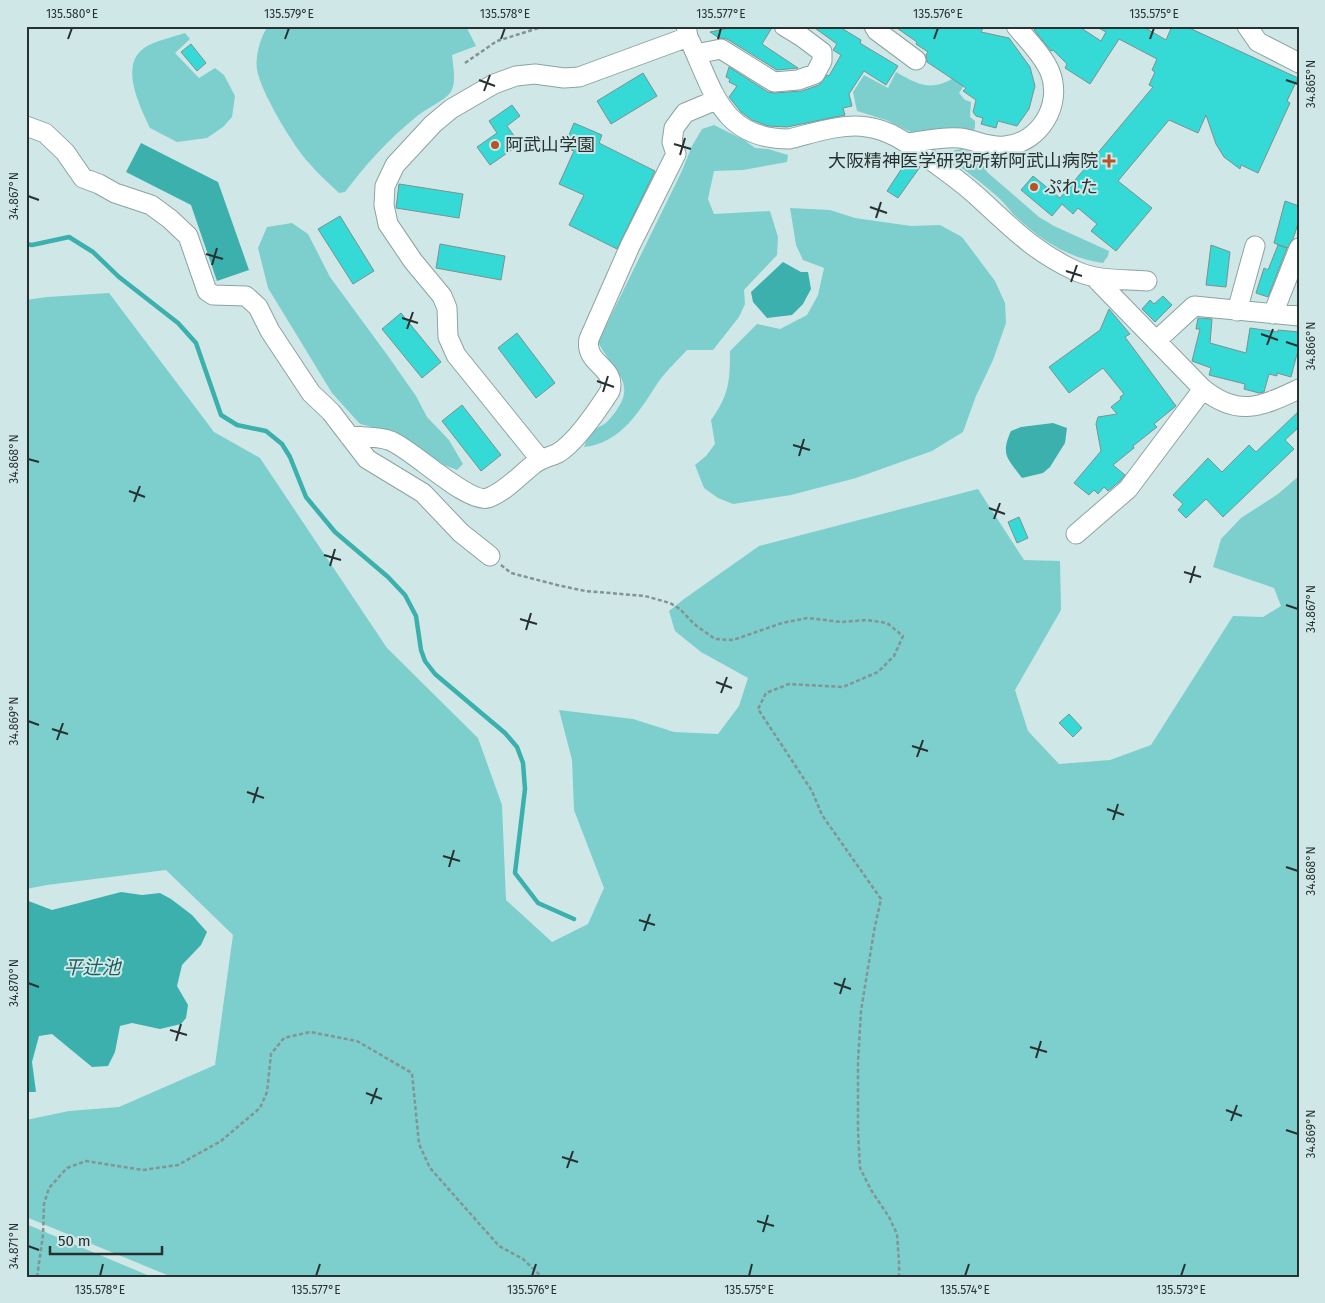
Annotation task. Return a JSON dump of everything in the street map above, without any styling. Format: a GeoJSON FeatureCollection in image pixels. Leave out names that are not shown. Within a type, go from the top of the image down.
{"type":"FeatureCollection","features":[{"type":"Feature","properties":{"kind":"street"},"geometry":{"type":"LineString","coordinates":[[540,459],[456,355],[448,337],[447,308],[442,296],[413,261],[388,224],[384,205],[386,186],[395,166],[433,124],[451,109],[494,84],[516,76],[535,74],[564,78],[579,76],[690,39],[720,49],[774,82],[798,80],[815,74],[822,61],[822,52],[784,26]]}},
{"type":"Feature","properties":{"kind":"street"},"geometry":{"type":"LineString","coordinates":[[874,26],[877,31],[916,60]]}},
{"type":"Feature","properties":{"kind":"street"},"geometry":{"type":"LineString","coordinates":[[1247,26],[1258,42],[1299,63]]}},
{"type":"Feature","properties":{"kind":"street"},"geometry":{"type":"LineString","coordinates":[[907,143],[955,138],[990,146],[1005,146],[1018,143],[1041,128],[1051,112],[1054,84],[1048,66],[1024,29]]}},
{"type":"Feature","properties":{"kind":"street"},"geometry":{"type":"LineString","coordinates":[[690,39],[716,100],[724,111],[739,125],[758,135],[789,139],[841,127],[859,126],[884,131],[907,143],[969,190],[1044,254],[1076,271],[1095,278],[1147,281]]}},
{"type":"Feature","properties":{"kind":"street"},"geometry":{"type":"LineString","coordinates":[[349,436],[390,441],[461,489],[482,499],[500,492],[540,459],[558,452],[570,443],[610,392],[612,382],[610,377],[591,356],[588,345],[589,339],[630,246],[676,154],[672,142],[674,128],[685,112],[716,100]]}},
{"type":"Feature","properties":{"kind":"street"},"geometry":{"type":"LineString","coordinates":[[26,126],[45,133],[65,152],[83,178],[115,193],[150,205],[170,219],[188,236],[206,291],[213,295],[246,296],[258,307],[270,331],[311,393],[331,412],[367,459],[423,493],[461,534],[490,556]]}},
{"type":"Feature","properties":{"kind":"street"},"geometry":{"type":"LineString","coordinates":[[1237,311],[1255,246]]}},
{"type":"Feature","properties":{"kind":"street"},"geometry":{"type":"LineString","coordinates":[[1273,314],[1299,248]]}},
{"type":"Feature","properties":{"kind":"street"},"geometry":{"type":"LineString","coordinates":[[1095,278],[1203,389],[1216,398],[1230,404],[1253,407],[1268,404],[1299,389]]}},
{"type":"Feature","properties":{"kind":"street"},"geometry":{"type":"LineString","coordinates":[[1156,341],[1194,306],[1299,316]]}},
{"type":"Feature","properties":{"kind":"street"},"geometry":{"type":"LineString","coordinates":[[1076,534],[1128,489],[1203,389]]}},
{"type":"Feature","properties":{"kind":"path"},"geometry":{"type":"LineString","coordinates":[[465,63],[497,41],[546,26]]}},
{"type":"Feature","properties":{"kind":"path"},"geometry":{"type":"LineString","coordinates":[[490,556],[511,573],[557,586],[585,591],[646,596],[670,603],[680,609],[694,624],[715,639],[733,640],[782,623],[807,618],[841,622],[867,620],[887,623],[903,636],[894,656],[878,672],[843,687],[790,684],[766,693],[758,709],[812,791],[822,815],[881,899],[861,1011],[858,1062],[858,1131],[860,1168],[897,1234],[900,1262],[899,1277]]}},
{"type":"Feature","properties":{"kind":"path"},"geometry":{"type":"LineString","coordinates":[[37,1277],[43,1235],[44,1204],[49,1188],[67,1168],[86,1161],[143,1170],[178,1164],[221,1141],[260,1108],[267,1092],[271,1054],[284,1038],[310,1032],[357,1041],[412,1073],[419,1144],[430,1168],[500,1246],[523,1259],[542,1277]]}},
{"type":"Feature","properties":{"kind":"shaded area"},"geometry":{"type":"Polygon","coordinates":[[[268,26],[466,26],[476,46],[452,55],[454,80],[450,93],[396,134],[378,152],[345,192],[339,193],[302,155],[278,118],[260,80],[257,70],[257,53],[268,26]]]}},
{"type":"Feature","properties":{"kind":"shaded area"},"geometry":{"type":"Polygon","coordinates":[[[185,33],[190,39],[175,53],[199,78],[215,68],[224,75],[235,96],[232,117],[223,127],[207,138],[177,142],[150,128],[137,98],[132,75],[133,65],[137,56],[144,48],[158,41],[185,33]]]}},
{"type":"Feature","properties":{"kind":"shaded area"},"geometry":{"type":"Polygon","coordinates":[[[896,72],[913,81],[928,85],[951,80],[960,74],[970,77],[959,93],[965,100],[971,102],[970,117],[975,121],[973,134],[917,135],[886,120],[857,111],[853,92],[864,75],[888,88],[896,72]]]}},
{"type":"Feature","properties":{"kind":"shaded area"},"geometry":{"type":"Polygon","coordinates":[[[714,125],[744,140],[755,148],[768,149],[788,155],[787,162],[743,170],[714,171],[708,199],[714,214],[770,211],[778,237],[777,255],[744,290],[745,304],[739,317],[713,350],[687,350],[662,377],[629,423],[609,439],[584,447],[591,433],[607,422],[623,398],[622,380],[598,342],[681,173],[692,146],[702,129],[714,125]]]}},
{"type":"Feature","properties":{"kind":"shaded area"},"geometry":{"type":"Polygon","coordinates":[[[962,149],[976,154],[987,172],[1039,217],[1054,226],[1109,251],[1103,263],[1077,257],[1054,246],[1033,232],[994,193],[946,156],[955,150],[962,149]]]}},
{"type":"Feature","properties":{"kind":"shaded area"},"geometry":{"type":"Polygon","coordinates":[[[790,208],[830,210],[855,218],[911,226],[940,225],[962,237],[995,281],[1005,303],[1006,323],[963,432],[932,451],[856,478],[791,495],[733,504],[718,498],[704,488],[695,465],[706,456],[715,444],[711,420],[725,395],[730,371],[730,351],[757,324],[780,329],[807,315],[818,295],[824,268],[803,260],[796,245],[790,208]]]}},
{"type":"Feature","properties":{"kind":"shaded area"},"geometry":{"type":"Polygon","coordinates":[[[292,223],[308,234],[330,277],[416,396],[427,417],[449,440],[463,464],[457,470],[444,465],[407,440],[388,431],[360,424],[332,393],[268,288],[258,248],[267,227],[292,223]]]}},
{"type":"Feature","properties":{"kind":"shaded area"},"geometry":{"type":"Polygon","coordinates":[[[109,293],[214,432],[260,458],[387,648],[478,738],[502,805],[506,900],[552,942],[588,924],[604,888],[574,810],[572,760],[559,710],[633,719],[674,732],[718,734],[739,706],[748,678],[701,652],[675,631],[669,611],[759,546],[978,489],[1024,560],[1060,561],[1061,610],[1015,690],[1028,731],[1059,764],[1110,760],[1151,745],[1233,616],[1263,617],[1281,606],[1274,588],[1213,567],[1221,539],[1241,518],[1278,494],[1299,476],[1299,1277],[172,1277],[26,1217],[26,1120],[69,1111],[119,1107],[215,1065],[233,935],[166,870],[26,889],[26,300],[109,293]]]}},
{"type":"Feature","properties":{"kind":"shaded area"},"geometry":{"type":"Polygon","coordinates":[[[26,1224],[152,1277],[26,1277],[26,1224]]]}},
{"type":"Feature","properties":{"kind":"water"},"geometry":{"type":"Polygon","coordinates":[[[141,143],[218,182],[249,270],[217,281],[191,205],[126,172],[141,143]]]}},
{"type":"Feature","properties":{"kind":"water"},"geometry":{"type":"Polygon","coordinates":[[[783,262],[801,272],[808,272],[811,289],[803,304],[792,315],[767,318],[753,302],[751,292],[783,262]]]}},
{"type":"Feature","properties":{"kind":"water"},"geometry":{"type":"Polygon","coordinates":[[[1053,423],[1067,428],[1065,443],[1050,467],[1043,473],[1022,478],[1007,456],[1006,446],[1011,431],[1021,427],[1053,423]]]}},
{"type":"Feature","properties":{"kind":"water","name":"平辻池"},"geometry":{"type":"Polygon","coordinates":[[[121,892],[142,895],[160,893],[192,915],[207,932],[201,945],[182,965],[177,986],[188,1005],[186,1018],[181,1024],[160,1029],[132,1023],[120,1026],[115,1052],[108,1066],[92,1067],[52,1034],[39,1036],[32,1062],[36,1092],[26,1092],[26,900],[52,910],[121,892]]]}},
{"type":"Feature","properties":{"kind":"building"},"geometry":{"type":"Polygon","coordinates":[[[739,26],[773,26],[762,44],[798,68],[777,70],[727,39],[719,38],[710,32],[739,26]]]}},
{"type":"Feature","properties":{"kind":"building"},"geometry":{"type":"Polygon","coordinates":[[[812,26],[838,26],[861,40],[860,43],[863,45],[898,66],[886,85],[864,71],[849,94],[852,106],[843,108],[845,115],[787,127],[768,126],[752,120],[741,112],[729,97],[737,86],[729,82],[730,79],[726,77],[729,67],[768,92],[775,93],[802,91],[819,85],[827,75],[829,76],[841,55],[833,50],[837,44],[812,26]]]}},
{"type":"Feature","properties":{"kind":"building"},"geometry":{"type":"Polygon","coordinates":[[[894,26],[984,26],[981,32],[1009,38],[1030,67],[1035,86],[1029,109],[1017,126],[998,121],[996,128],[981,124],[983,118],[976,116],[973,112],[976,100],[963,91],[966,88],[927,62],[926,55],[928,52],[894,26]]]}},
{"type":"Feature","properties":{"kind":"building"},"geometry":{"type":"Polygon","coordinates":[[[1039,26],[1078,26],[1101,41],[1106,32],[1095,26],[1142,26],[1166,40],[1172,26],[1185,26],[1298,78],[1287,101],[1290,103],[1258,173],[1241,165],[1240,169],[1224,157],[1216,144],[1206,115],[1198,133],[1169,120],[1118,181],[1152,208],[1116,251],[1091,231],[1097,224],[1078,208],[1073,214],[1062,204],[1052,216],[1021,190],[1033,176],[1060,198],[1153,87],[1149,85],[1155,72],[1152,70],[1157,59],[1119,39],[1090,84],[1065,68],[1067,64],[1053,50],[1051,51],[1034,30],[1039,26]]]}},
{"type":"Feature","properties":{"kind":"building"},"geometry":{"type":"Polygon","coordinates":[[[191,44],[206,63],[197,71],[181,52],[191,44]]]}},
{"type":"Feature","properties":{"kind":"building"},"geometry":{"type":"Polygon","coordinates":[[[643,73],[657,96],[611,124],[597,101],[643,73]]]}},
{"type":"Feature","properties":{"kind":"building"},"geometry":{"type":"Polygon","coordinates":[[[512,105],[520,116],[507,126],[520,144],[490,165],[477,147],[497,133],[489,121],[512,105]]]}},
{"type":"Feature","properties":{"kind":"building"},"geometry":{"type":"Polygon","coordinates":[[[574,123],[602,135],[599,143],[655,171],[617,249],[569,225],[584,195],[559,184],[574,151],[564,147],[574,123]]]}},
{"type":"Feature","properties":{"kind":"building"},"geometry":{"type":"Polygon","coordinates":[[[908,159],[920,167],[898,198],[887,191],[908,159]]]}},
{"type":"Feature","properties":{"kind":"building"},"geometry":{"type":"Polygon","coordinates":[[[399,184],[463,194],[459,218],[396,208],[399,184]]]}},
{"type":"Feature","properties":{"kind":"building"},"geometry":{"type":"Polygon","coordinates":[[[1285,201],[1299,206],[1299,221],[1293,239],[1287,248],[1274,243],[1285,201]]]}},
{"type":"Feature","properties":{"kind":"building"},"geometry":{"type":"Polygon","coordinates":[[[340,216],[374,271],[353,284],[318,229],[340,216]]]}},
{"type":"Feature","properties":{"kind":"building"},"geometry":{"type":"Polygon","coordinates":[[[440,244],[505,256],[501,280],[436,268],[440,244]]]}},
{"type":"Feature","properties":{"kind":"building"},"geometry":{"type":"Polygon","coordinates":[[[1211,245],[1230,252],[1226,287],[1206,285],[1211,245]]]}},
{"type":"Feature","properties":{"kind":"building"},"geometry":{"type":"Polygon","coordinates":[[[1278,245],[1287,248],[1268,297],[1256,293],[1264,268],[1268,270],[1278,245]]]}},
{"type":"Feature","properties":{"kind":"building"},"geometry":{"type":"Polygon","coordinates":[[[1163,296],[1172,305],[1155,322],[1142,309],[1150,300],[1154,304],[1163,296]]]}},
{"type":"Feature","properties":{"kind":"building"},"geometry":{"type":"Polygon","coordinates":[[[1109,309],[1130,334],[1125,337],[1176,406],[1154,424],[1157,427],[1113,465],[1125,475],[1120,481],[1108,491],[1104,487],[1098,494],[1094,490],[1089,495],[1074,483],[1101,451],[1096,424],[1098,417],[1117,414],[1111,407],[1124,394],[1103,368],[1069,393],[1049,367],[1100,330],[1109,309]]]}},
{"type":"Feature","properties":{"kind":"building"},"geometry":{"type":"Polygon","coordinates":[[[401,313],[441,362],[422,378],[382,329],[401,313]]]}},
{"type":"Feature","properties":{"kind":"building"},"geometry":{"type":"Polygon","coordinates":[[[1198,318],[1212,319],[1210,343],[1246,353],[1250,328],[1278,332],[1278,330],[1299,332],[1299,354],[1297,354],[1291,377],[1277,373],[1277,376],[1269,374],[1264,392],[1259,393],[1244,389],[1245,384],[1209,375],[1211,368],[1192,361],[1200,329],[1196,329],[1198,318]]]}},
{"type":"Feature","properties":{"kind":"building"},"geometry":{"type":"Polygon","coordinates":[[[517,333],[555,383],[536,398],[498,348],[517,333]]]}},
{"type":"Feature","properties":{"kind":"building"},"geometry":{"type":"Polygon","coordinates":[[[462,405],[501,455],[481,471],[442,421],[462,405]]]}},
{"type":"Feature","properties":{"kind":"building"},"geometry":{"type":"Polygon","coordinates":[[[1299,411],[1299,427],[1285,440],[1294,449],[1223,517],[1206,499],[1186,518],[1178,510],[1183,504],[1173,495],[1208,458],[1222,472],[1249,445],[1256,452],[1299,411]]]}},
{"type":"Feature","properties":{"kind":"building"},"geometry":{"type":"Polygon","coordinates":[[[1019,517],[1028,538],[1017,543],[1008,522],[1019,517]]]}},
{"type":"Feature","properties":{"kind":"building"},"geometry":{"type":"Polygon","coordinates":[[[1069,714],[1082,728],[1073,737],[1059,723],[1069,714]]]}},
{"type":"Feature","properties":{"kind":"waterway"},"geometry":{"type":"LineString","coordinates":[[26,244],[32,245],[69,237],[93,252],[119,277],[178,323],[196,343],[221,415],[237,425],[266,431],[282,444],[290,457],[306,497],[335,532],[388,577],[405,595],[416,616],[421,650],[425,661],[435,674],[505,733],[517,747],[523,763],[525,789],[515,873],[538,903],[574,919]]}},
{"type":"Feature","properties":{"kind":"place","name":"阿武山学園"},"geometry":{"type":"Point","coordinates":[495,145]}},
{"type":"Feature","properties":{"kind":"place","name":"大阪精神医学研究所新阿武山病院"},"geometry":{"type":"Point","coordinates":[1109,161]}},
{"type":"Feature","properties":{"kind":"place","name":"ぷれた"},"geometry":{"type":"Point","coordinates":[1034,187]}}]}
